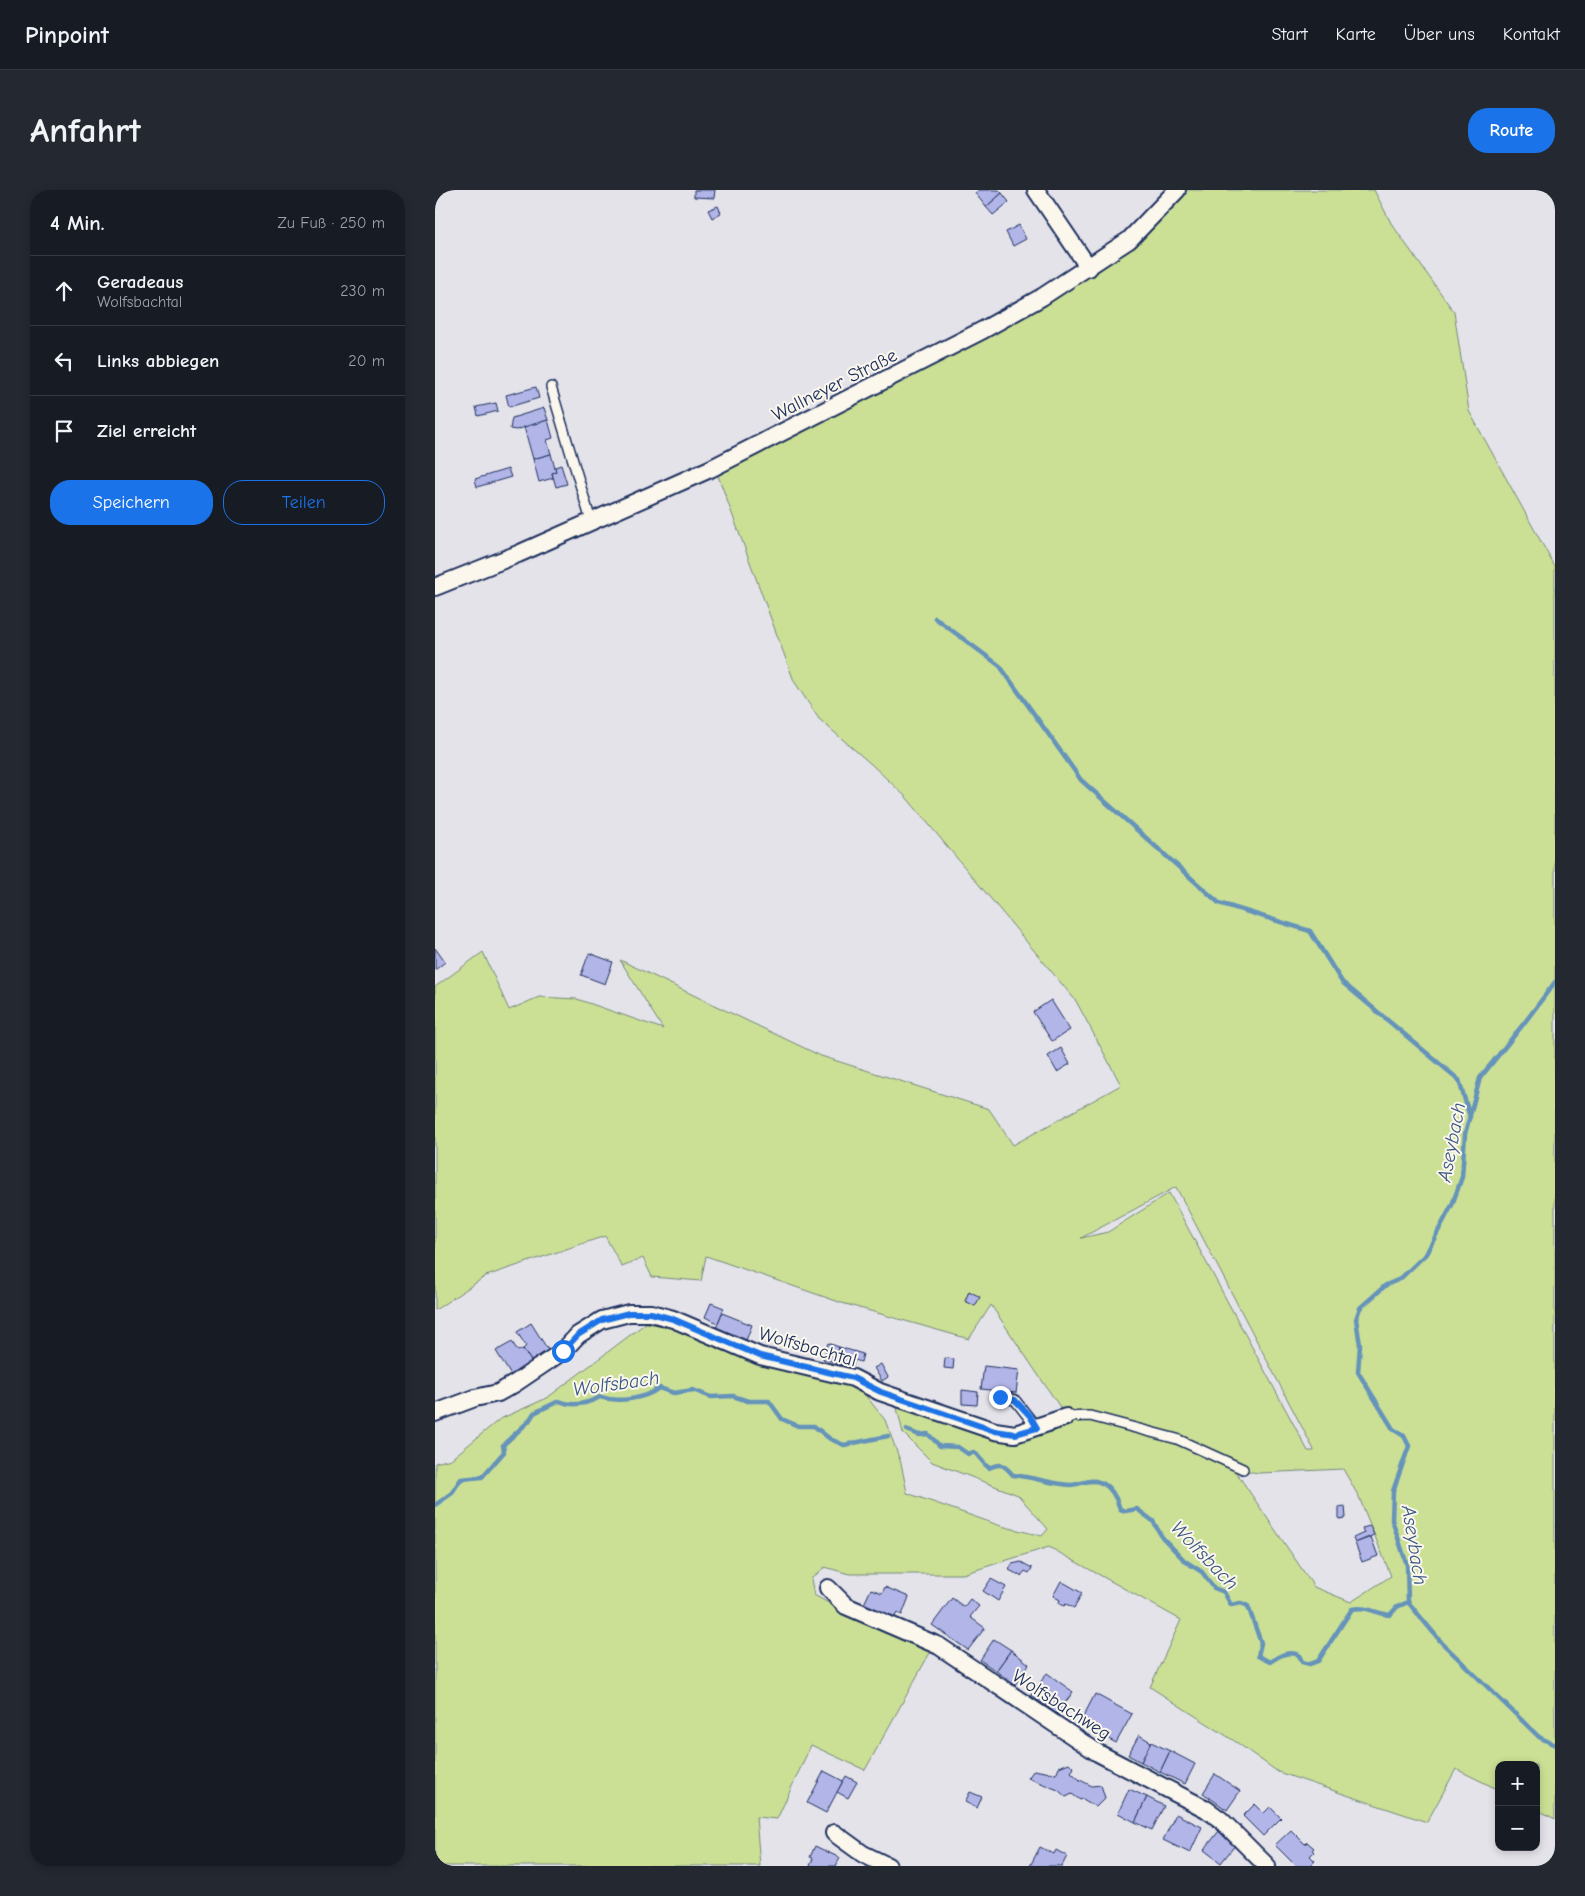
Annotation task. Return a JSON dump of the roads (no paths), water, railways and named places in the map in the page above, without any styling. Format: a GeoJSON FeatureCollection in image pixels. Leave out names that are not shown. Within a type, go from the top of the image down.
{"type":"FeatureCollection","features":[{"type":"Feature","properties":{"kind":"street"},"geometry":{"type":"LineString","coordinates":[[1036,190],[1089,268]]}},
{"type":"Feature","properties":{"kind":"street","name":"Wallneyer Straße"},"geometry":{"type":"LineString","coordinates":[[435,587],[518,554],[591,520],[710,469],[916,365],[1042,297],[1089,268],[1129,240],[1177,190]]}},
{"type":"Feature","properties":{"kind":"street","name":"Wolfsbachtal"},"geometry":{"type":"LineString","coordinates":[[435,1413],[475,1398],[498,1393],[563,1351],[578,1335],[602,1320],[629,1313],[651,1313],[673,1319],[760,1356],[853,1378],[881,1392],[995,1431],[1015,1434],[1066,1417]]}},
{"type":"Feature","properties":{"kind":"street","name":"Wolfsbachweg"},"geometry":{"type":"LineString","coordinates":[[828,1588],[846,1606],[939,1646],[1098,1753],[1206,1809],[1221,1820],[1267,1866]]}},
{"type":"Feature","properties":{"kind":"street"},"geometry":{"type":"LineString","coordinates":[[835,1833],[863,1854],[888,1866]]}},
{"type":"Feature","properties":{"kind":"lane"},"geometry":{"type":"LineString","coordinates":[[551,387],[591,520]]}},
{"type":"Feature","properties":{"kind":"lane"},"geometry":{"type":"LineString","coordinates":[[1000,1397],[1015,1400],[1030,1416],[1037,1428]]}},
{"type":"Feature","properties":{"kind":"lane","name":"Wolfsbachtal"},"geometry":{"type":"LineString","coordinates":[[1066,1417],[1091,1416],[1177,1439],[1243,1469]]}},
{"type":"Feature","properties":{"kind":"waterway"},"geometry":{"type":"LineString","coordinates":[[935,618],[1000,666],[1081,780],[1219,903],[1310,931],[1342,982],[1459,1080],[1470,1117]]}},
{"type":"Feature","properties":{"kind":"waterway","name":"Aseybach"},"geometry":{"type":"LineString","coordinates":[[1408,1602],[1407,1565],[1392,1520],[1393,1491],[1409,1446],[1404,1436],[1393,1429],[1358,1372],[1360,1345],[1356,1319],[1360,1308],[1386,1285],[1400,1279],[1426,1254],[1452,1205],[1462,1177],[1465,1134],[1480,1078],[1555,982]]}},
{"type":"Feature","properties":{"kind":"waterway","name":"Wolfsbach"},"geometry":{"type":"LineString","coordinates":[[435,1505],[451,1494],[461,1479],[482,1477],[504,1452],[503,1445],[529,1421],[534,1413],[559,1401],[575,1404],[585,1403],[600,1397],[615,1400],[631,1399],[646,1395],[659,1388],[674,1393],[693,1390],[711,1397],[733,1396],[748,1401],[769,1401],[782,1419],[798,1426],[814,1426],[830,1439],[844,1445],[888,1436]]}},
{"type":"Feature","properties":{"kind":"waterway","name":"Wolfsbach"},"geometry":{"type":"LineString","coordinates":[[907,1430],[919,1435],[928,1434],[940,1446],[958,1447],[968,1454],[974,1452],[989,1468],[1000,1465],[1013,1475],[1071,1485],[1095,1481],[1107,1486],[1113,1493],[1120,1509],[1125,1511],[1137,1509],[1153,1521],[1162,1537],[1185,1561],[1202,1572],[1214,1588],[1224,1592],[1231,1605],[1241,1603],[1248,1606],[1261,1643],[1258,1656],[1270,1662],[1287,1653],[1299,1655],[1302,1662],[1310,1664],[1318,1661],[1352,1609],[1367,1609],[1390,1615],[1397,1607],[1408,1602]]}},
{"type":"Feature","properties":{"kind":"waterway","name":"Wolfsbach"},"geometry":{"type":"LineString","coordinates":[[1408,1602],[1442,1643],[1539,1737],[1555,1745]]}}]}
